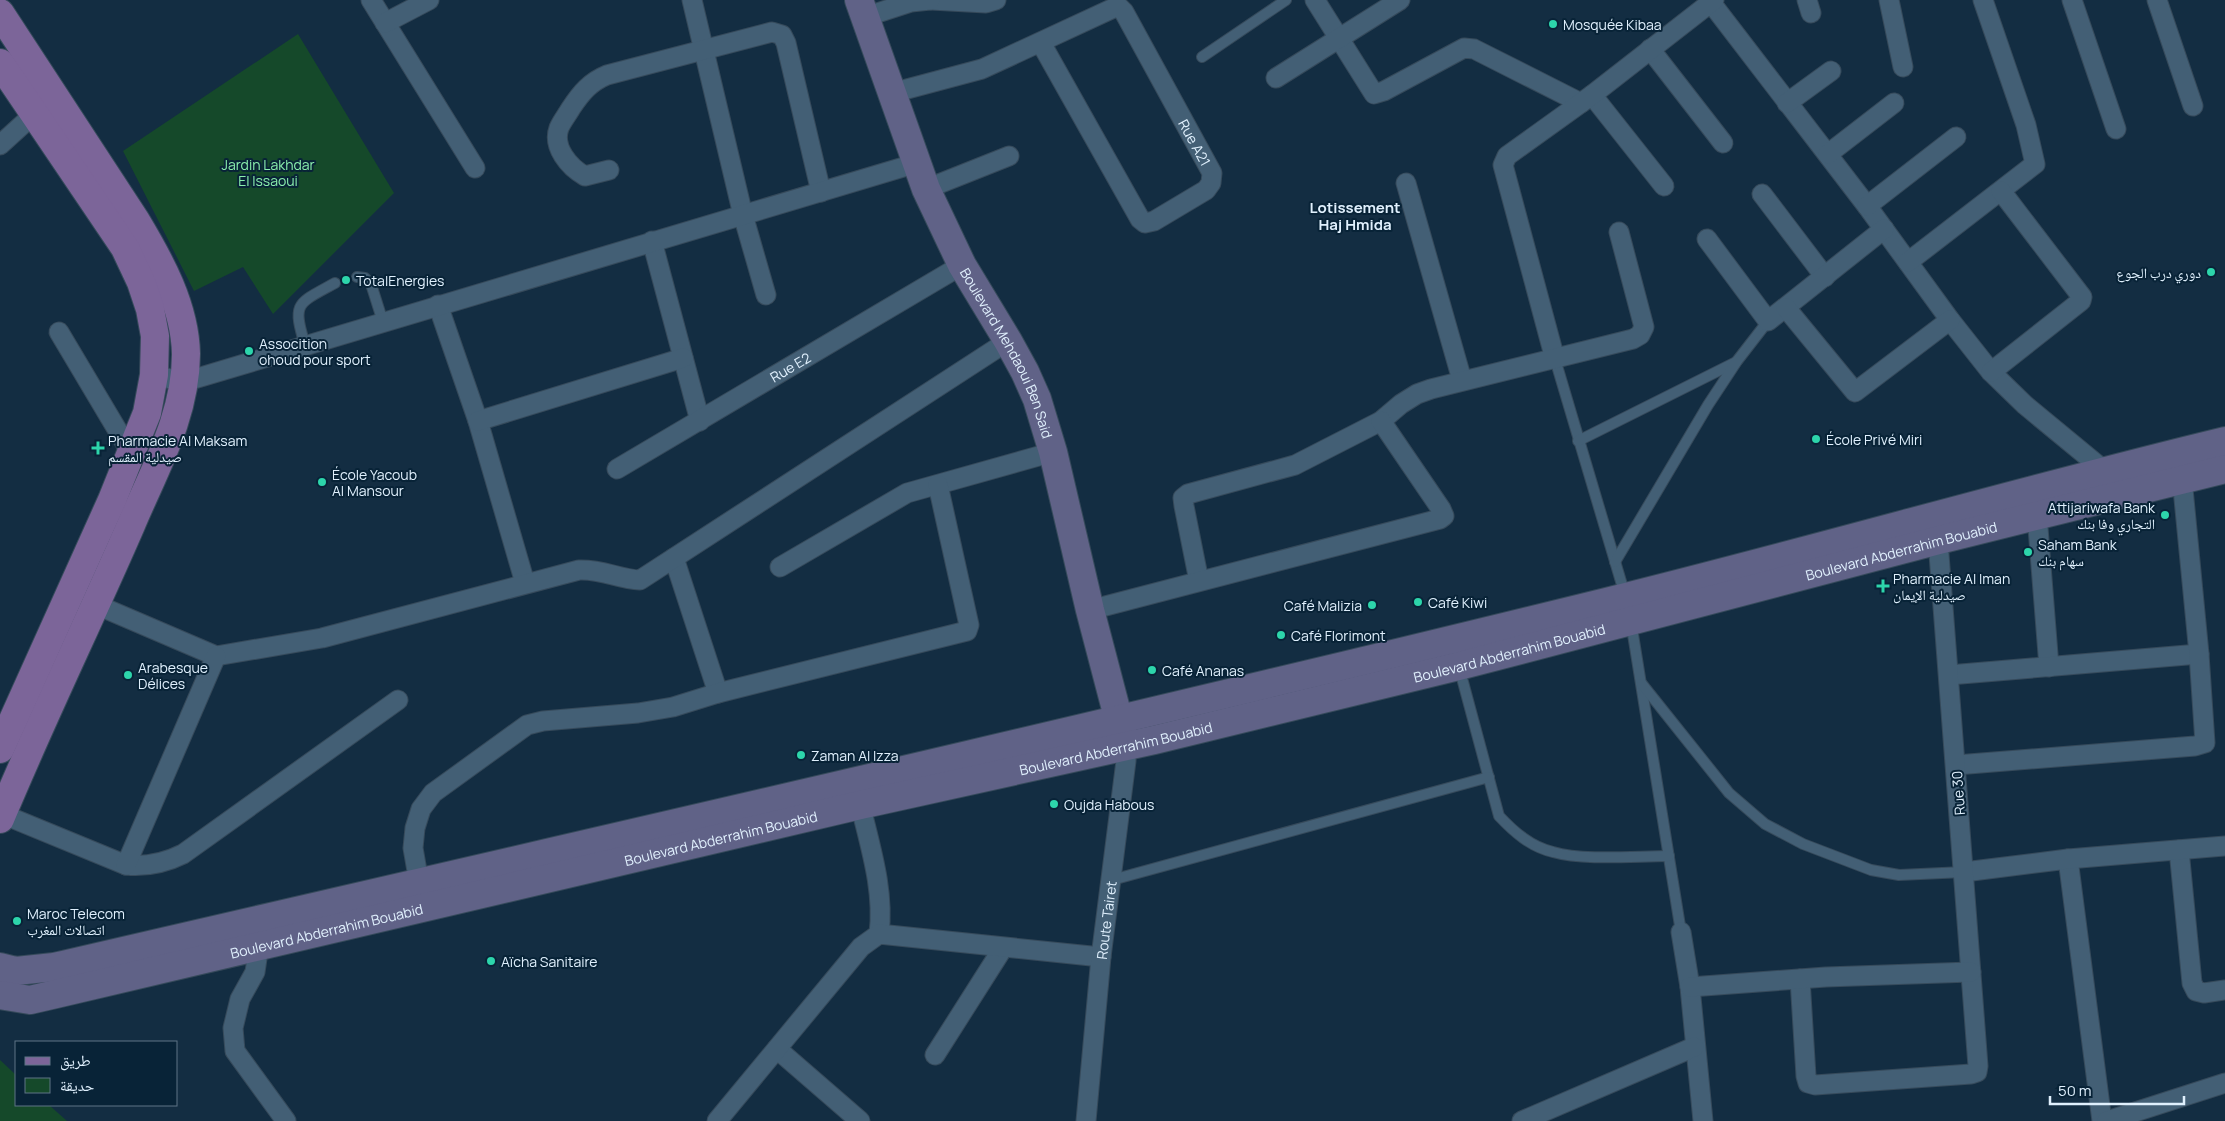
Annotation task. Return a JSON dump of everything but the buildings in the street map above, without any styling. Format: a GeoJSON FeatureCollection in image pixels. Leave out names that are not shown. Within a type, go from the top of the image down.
{"type":"FeatureCollection","features":[{"type":"Feature","properties":{"kind":"main road","name":"Boulevard Mehdaoui Ben Said"},"geometry":{"type":"LineString","coordinates":[[862,8],[926,189],[962,264],[1026,372],[1036,399],[1053,452],[1090,610],[1119,718]]}},
{"type":"Feature","properties":{"kind":"main road"},"geometry":{"type":"LineString","coordinates":[[0,13],[136,221],[154,252],[169,282],[181,318],[186,353],[184,382],[175,422],[97,605],[1,816]]}},
{"type":"Feature","properties":{"kind":"main road"},"geometry":{"type":"LineString","coordinates":[[0,63],[125,248],[150,309],[153,327],[154,375],[146,413],[131,453],[0,749]]}},
{"type":"Feature","properties":{"kind":"main road","name":"Boulevard Abderrahim Bouabid"},"geometry":{"type":"LineString","coordinates":[[0,967],[16,971],[54,967],[422,895],[858,793],[1119,718],[1628,609],[1937,527],[2105,471],[2225,441]]}},
{"type":"Feature","properties":{"kind":"main road","name":"Boulevard Abderrahim Bouabid"},"geometry":{"type":"LineString","coordinates":[[1937,527],[2037,515],[2225,469]]}},
{"type":"Feature","properties":{"kind":"main road","name":"Boulevard Abderrahim Bouabid"},"geometry":{"type":"LineString","coordinates":[[858,793],[1126,747],[1459,666],[1628,609]]}},
{"type":"Feature","properties":{"kind":"main road","name":"Route Tairet"},"geometry":{"type":"LineString","coordinates":[[1119,718],[1126,747]]}},
{"type":"Feature","properties":{"kind":"main road","name":"Boulevard Abderrahim Bouabid"},"geometry":{"type":"LineString","coordinates":[[0,995],[30,1000],[259,945],[422,895]]}},
{"type":"Feature","properties":{"kind":"street"},"geometry":{"type":"LineString","coordinates":[[370,0],[475,168]]}},
{"type":"Feature","properties":{"kind":"street"},"geometry":{"type":"LineString","coordinates":[[385,23],[429,0]]}},
{"type":"Feature","properties":{"kind":"street"},"geometry":{"type":"LineString","coordinates":[[692,0],[743,215],[766,295]]}},
{"type":"Feature","properties":{"kind":"street"},"geometry":{"type":"LineString","coordinates":[[862,8],[930,0],[986,3],[996,0]]}},
{"type":"Feature","properties":{"kind":"street"},"geometry":{"type":"LineString","coordinates":[[1315,0],[1374,94],[1384,91],[1464,48],[1474,50],[1586,99],[1664,186]]}},
{"type":"Feature","properties":{"kind":"street"},"geometry":{"type":"LineString","coordinates":[[1276,78],[1400,0]]}},
{"type":"Feature","properties":{"kind":"street"},"geometry":{"type":"LineString","coordinates":[[1889,0],[1903,67]]}},
{"type":"Feature","properties":{"kind":"street"},"geometry":{"type":"LineString","coordinates":[[1908,262],[2035,164],[1983,0]]}},
{"type":"Feature","properties":{"kind":"street"},"geometry":{"type":"LineString","coordinates":[[2072,0],[2116,129]]}},
{"type":"Feature","properties":{"kind":"street"},"geometry":{"type":"LineString","coordinates":[[2157,0],[2193,106]]}},
{"type":"Feature","properties":{"kind":"street"},"geometry":{"type":"LineString","coordinates":[[1555,359],[1503,165],[1507,156],[1586,99],[1711,1],[1991,372],[2025,405],[2105,471]]}},
{"type":"Feature","properties":{"kind":"street","name":"Rue A21"},"geometry":{"type":"LineString","coordinates":[[892,93],[982,69],[1118,6],[1124,12],[1212,173],[1211,183],[1206,190],[1154,221],[1145,224],[1140,219],[1041,43]]}},
{"type":"Feature","properties":{"kind":"street"},"geometry":{"type":"LineString","coordinates":[[609,170],[584,176],[562,156],[558,143],[558,129],[579,96],[594,81],[607,75],[772,32],[782,35],[786,43],[821,192]]}},
{"type":"Feature","properties":{"kind":"street"},"geometry":{"type":"LineString","coordinates":[[1650,49],[1723,143]]}},
{"type":"Feature","properties":{"kind":"street"},"geometry":{"type":"LineString","coordinates":[[1787,103],[1831,71]]}},
{"type":"Feature","properties":{"kind":"street"},"geometry":{"type":"LineString","coordinates":[[1828,154],[1894,103]]}},
{"type":"Feature","properties":{"kind":"street"},"geometry":{"type":"LineString","coordinates":[[0,144],[34,115]]}},
{"type":"Feature","properties":{"kind":"street"},"geometry":{"type":"LineString","coordinates":[[1867,206],[1956,137]]}},
{"type":"Feature","properties":{"kind":"street"},"geometry":{"type":"LineString","coordinates":[[926,189],[1009,156]]}},
{"type":"Feature","properties":{"kind":"street"},"geometry":{"type":"LineString","coordinates":[[154,375],[184,382],[917,163]]}},
{"type":"Feature","properties":{"kind":"street"},"geometry":{"type":"LineString","coordinates":[[1406,183],[1462,380]]}},
{"type":"Feature","properties":{"kind":"street"},"geometry":{"type":"LineString","coordinates":[[1991,372],[2081,301],[2082,297],[2001,191]]}},
{"type":"Feature","properties":{"kind":"street"},"geometry":{"type":"LineString","coordinates":[[1762,194],[1825,277]]}},
{"type":"Feature","properties":{"kind":"street"},"geometry":{"type":"LineString","coordinates":[[1707,239],[1768,321],[1884,229]]}},
{"type":"Feature","properties":{"kind":"street"},"geometry":{"type":"LineString","coordinates":[[1199,581],[1184,506],[1183,498],[1188,494],[1296,465],[1380,421],[1417,394],[1462,380],[1633,339],[1640,335],[1644,327],[1620,232]]}},
{"type":"Feature","properties":{"kind":"street"},"geometry":{"type":"LineString","coordinates":[[652,241],[700,422]]}},
{"type":"Feature","properties":{"kind":"street","name":"Rue E2"},"geometry":{"type":"LineString","coordinates":[[617,469],[700,422],[962,264]]}},
{"type":"Feature","properties":{"kind":"street"},"geometry":{"type":"LineString","coordinates":[[438,305],[478,421],[525,583]]}},
{"type":"Feature","properties":{"kind":"street"},"geometry":{"type":"LineString","coordinates":[[1786,308],[1854,392],[1950,320]]}},
{"type":"Feature","properties":{"kind":"street"},"geometry":{"type":"LineString","coordinates":[[59,332],[131,453]]}},
{"type":"Feature","properties":{"kind":"street"},"geometry":{"type":"LineString","coordinates":[[97,605],[216,656],[322,638],[579,570],[595,569],[640,580],[1008,341]]}},
{"type":"Feature","properties":{"kind":"street"},"geometry":{"type":"LineString","coordinates":[[478,421],[683,358]]}},
{"type":"Feature","properties":{"kind":"street"},"geometry":{"type":"LineString","coordinates":[[1090,610],[1440,520],[1444,516],[1441,509],[1380,421]]}},
{"type":"Feature","properties":{"kind":"street"},"geometry":{"type":"LineString","coordinates":[[780,567],[899,497],[916,490],[1053,452]]}},
{"type":"Feature","properties":{"kind":"street"},"geometry":{"type":"LineString","coordinates":[[1956,764],[2195,746],[2205,743],[2184,479],[2178,452]]}},
{"type":"Feature","properties":{"kind":"street"},"geometry":{"type":"LineString","coordinates":[[422,895],[413,848],[415,828],[421,809],[433,793],[514,732],[527,725],[542,721],[638,713],[673,707],[967,631],[969,625],[938,485]]}},
{"type":"Feature","properties":{"kind":"street"},"geometry":{"type":"LineString","coordinates":[[2037,515],[2049,667]]}},
{"type":"Feature","properties":{"kind":"street","name":"Rue 30"},"geometry":{"type":"LineString","coordinates":[[1800,979],[1808,1083],[1824,1084],[1971,1074],[1977,1072],[1964,872],[1937,527]]}},
{"type":"Feature","properties":{"kind":"street"},"geometry":{"type":"LineString","coordinates":[[674,558],[718,694]]}},
{"type":"Feature","properties":{"kind":"street"},"geometry":{"type":"LineString","coordinates":[[1949,676],[2199,654]]}},
{"type":"Feature","properties":{"kind":"street"},"geometry":{"type":"LineString","coordinates":[[126,865],[216,656]]}},
{"type":"Feature","properties":{"kind":"street"},"geometry":{"type":"LineString","coordinates":[[1,816],[126,865],[141,866],[161,863],[183,854],[398,700]]}},
{"type":"Feature","properties":{"kind":"street","name":"Route Tairet"},"geometry":{"type":"LineString","coordinates":[[1086,1121],[1101,957],[1112,880],[1126,747]]}},
{"type":"Feature","properties":{"kind":"street"},"geometry":{"type":"LineString","coordinates":[[717,1121],[861,948],[879,934],[882,916],[879,892],[858,793]]}},
{"type":"Feature","properties":{"kind":"street"},"geometry":{"type":"LineString","coordinates":[[1964,872],[2068,859],[2225,846]]}},
{"type":"Feature","properties":{"kind":"street"},"geometry":{"type":"LineString","coordinates":[[2179,850],[2192,983],[2196,991],[2225,990]]}},
{"type":"Feature","properties":{"kind":"street"},"geometry":{"type":"LineString","coordinates":[[2068,859],[2102,1121]]}},
{"type":"Feature","properties":{"kind":"street"},"geometry":{"type":"LineString","coordinates":[[1681,932],[1690,987],[1694,1047],[1703,1121]]}},
{"type":"Feature","properties":{"kind":"street"},"geometry":{"type":"LineString","coordinates":[[879,934],[1101,957]]}},
{"type":"Feature","properties":{"kind":"street"},"geometry":{"type":"LineString","coordinates":[[259,945],[255,972],[240,999],[233,1028],[236,1050],[286,1121]]}},
{"type":"Feature","properties":{"kind":"street"},"geometry":{"type":"LineString","coordinates":[[934,1055],[1003,948]]}},
{"type":"Feature","properties":{"kind":"street"},"geometry":{"type":"LineString","coordinates":[[1690,987],[1800,979],[1971,972]]}},
{"type":"Feature","properties":{"kind":"street"},"geometry":{"type":"LineString","coordinates":[[1522,1121],[1694,1047]]}},
{"type":"Feature","properties":{"kind":"street"},"geometry":{"type":"LineString","coordinates":[[777,1050],[860,1121]]}},
{"type":"Feature","properties":{"kind":"street"},"geometry":{"type":"LineString","coordinates":[[2107,1121],[2225,1083]]}},
{"type":"Feature","properties":{"kind":"lane"},"geometry":{"type":"LineString","coordinates":[[1202,57],[1286,0]]}},
{"type":"Feature","properties":{"kind":"lane"},"geometry":{"type":"LineString","coordinates":[[357,277],[365,278],[371,284],[383,322]]}},
{"type":"Feature","properties":{"kind":"lane"},"geometry":{"type":"LineString","coordinates":[[305,345],[298,317],[300,307],[306,299],[335,283]]}},
{"type":"Feature","properties":{"kind":"lane"},"geometry":{"type":"LineString","coordinates":[[1615,562],[1708,405],[1768,321]]}},
{"type":"Feature","properties":{"kind":"lane"},"geometry":{"type":"LineString","coordinates":[[1555,359],[1628,609],[1681,932]]}},
{"type":"Feature","properties":{"kind":"lane"},"geometry":{"type":"LineString","coordinates":[[1578,441],[1737,362]]}},
{"type":"Feature","properties":{"kind":"lane"},"geometry":{"type":"LineString","coordinates":[[1459,666],[1499,816],[1514,831],[1526,840],[1551,852],[1571,856],[1669,856]]}},
{"type":"Feature","properties":{"kind":"lane"},"geometry":{"type":"LineString","coordinates":[[1641,683],[1729,793],[1765,824],[1803,844],[1871,870],[1899,875],[1964,872]]}},
{"type":"Feature","properties":{"kind":"lane"},"geometry":{"type":"LineString","coordinates":[[1112,880],[1489,777]]}},
{"type":"Feature","properties":{"kind":"green space","name":"Jardin Lakhdar El Issaoui"},"geometry":{"type":"Polygon","coordinates":[[[298,34],[394,193],[273,314],[243,267],[194,291],[123,151],[298,34]]]}},
{"type":"Feature","properties":{"kind":"green space"},"geometry":{"type":"Polygon","coordinates":[[[0,1060],[15,1074],[15,1106],[50,1106],[67,1121],[0,1121],[0,1060]]]}},
{"type":"Feature","properties":{"kind":"place","name":"Mosquée Kibaa"},"geometry":{"type":"Point","coordinates":[1553,24]}},
{"type":"Feature","properties":{"kind":"place","name":"دوري درب الجوع"},"geometry":{"type":"Point","coordinates":[2211,272]}},
{"type":"Feature","properties":{"kind":"place","name":"TotalEnergies"},"geometry":{"type":"Point","coordinates":[346,280]}},
{"type":"Feature","properties":{"kind":"place","name":"Assocition ohoud pour sport"},"geometry":{"type":"Point","coordinates":[249,351]}},
{"type":"Feature","properties":{"kind":"place","name":"École Privé Miri"},"geometry":{"type":"Point","coordinates":[1816,439]}},
{"type":"Feature","properties":{"kind":"place","name":"Pharmacie Al Maksam صيدلية المقسم"},"geometry":{"type":"Point","coordinates":[98,448]}},
{"type":"Feature","properties":{"kind":"place","name":"École Yacoub Al Mansour"},"geometry":{"type":"Point","coordinates":[322,482]}},
{"type":"Feature","properties":{"kind":"place","name":"Attijariwafa Bank التجاري وفا بنك"},"geometry":{"type":"Point","coordinates":[2165,515]}},
{"type":"Feature","properties":{"kind":"place","name":"Saham Bank سهام بنك"},"geometry":{"type":"Point","coordinates":[2028,552]}},
{"type":"Feature","properties":{"kind":"place","name":"Pharmacie Al Iman صيدلية الإيمان"},"geometry":{"type":"Point","coordinates":[1883,586]}},
{"type":"Feature","properties":{"kind":"place","name":"Café Kiwi"},"geometry":{"type":"Point","coordinates":[1418,602]}},
{"type":"Feature","properties":{"kind":"place","name":"Café Malizia"},"geometry":{"type":"Point","coordinates":[1372,605]}},
{"type":"Feature","properties":{"kind":"place","name":"Café Florimont"},"geometry":{"type":"Point","coordinates":[1281,635]}},
{"type":"Feature","properties":{"kind":"place","name":"Café Ananas"},"geometry":{"type":"Point","coordinates":[1152,670]}},
{"type":"Feature","properties":{"kind":"place","name":"Arabesque Délices"},"geometry":{"type":"Point","coordinates":[128,675]}},
{"type":"Feature","properties":{"kind":"place","name":"Zaman Al Izza"},"geometry":{"type":"Point","coordinates":[801,755]}},
{"type":"Feature","properties":{"kind":"place","name":"Oujda Habous"},"geometry":{"type":"Point","coordinates":[1054,804]}},
{"type":"Feature","properties":{"kind":"place","name":"Maroc Telecom اتصالات المغرب"},"geometry":{"type":"Point","coordinates":[17,921]}},
{"type":"Feature","properties":{"kind":"place","name":"Aïcha Sanitaire"},"geometry":{"type":"Point","coordinates":[491,961]}},
{"type":"Feature","properties":{"kind":"district","name":"Lotissement Haj Hmida"},"geometry":{"type":"Point","coordinates":[1355,216]}}]}
